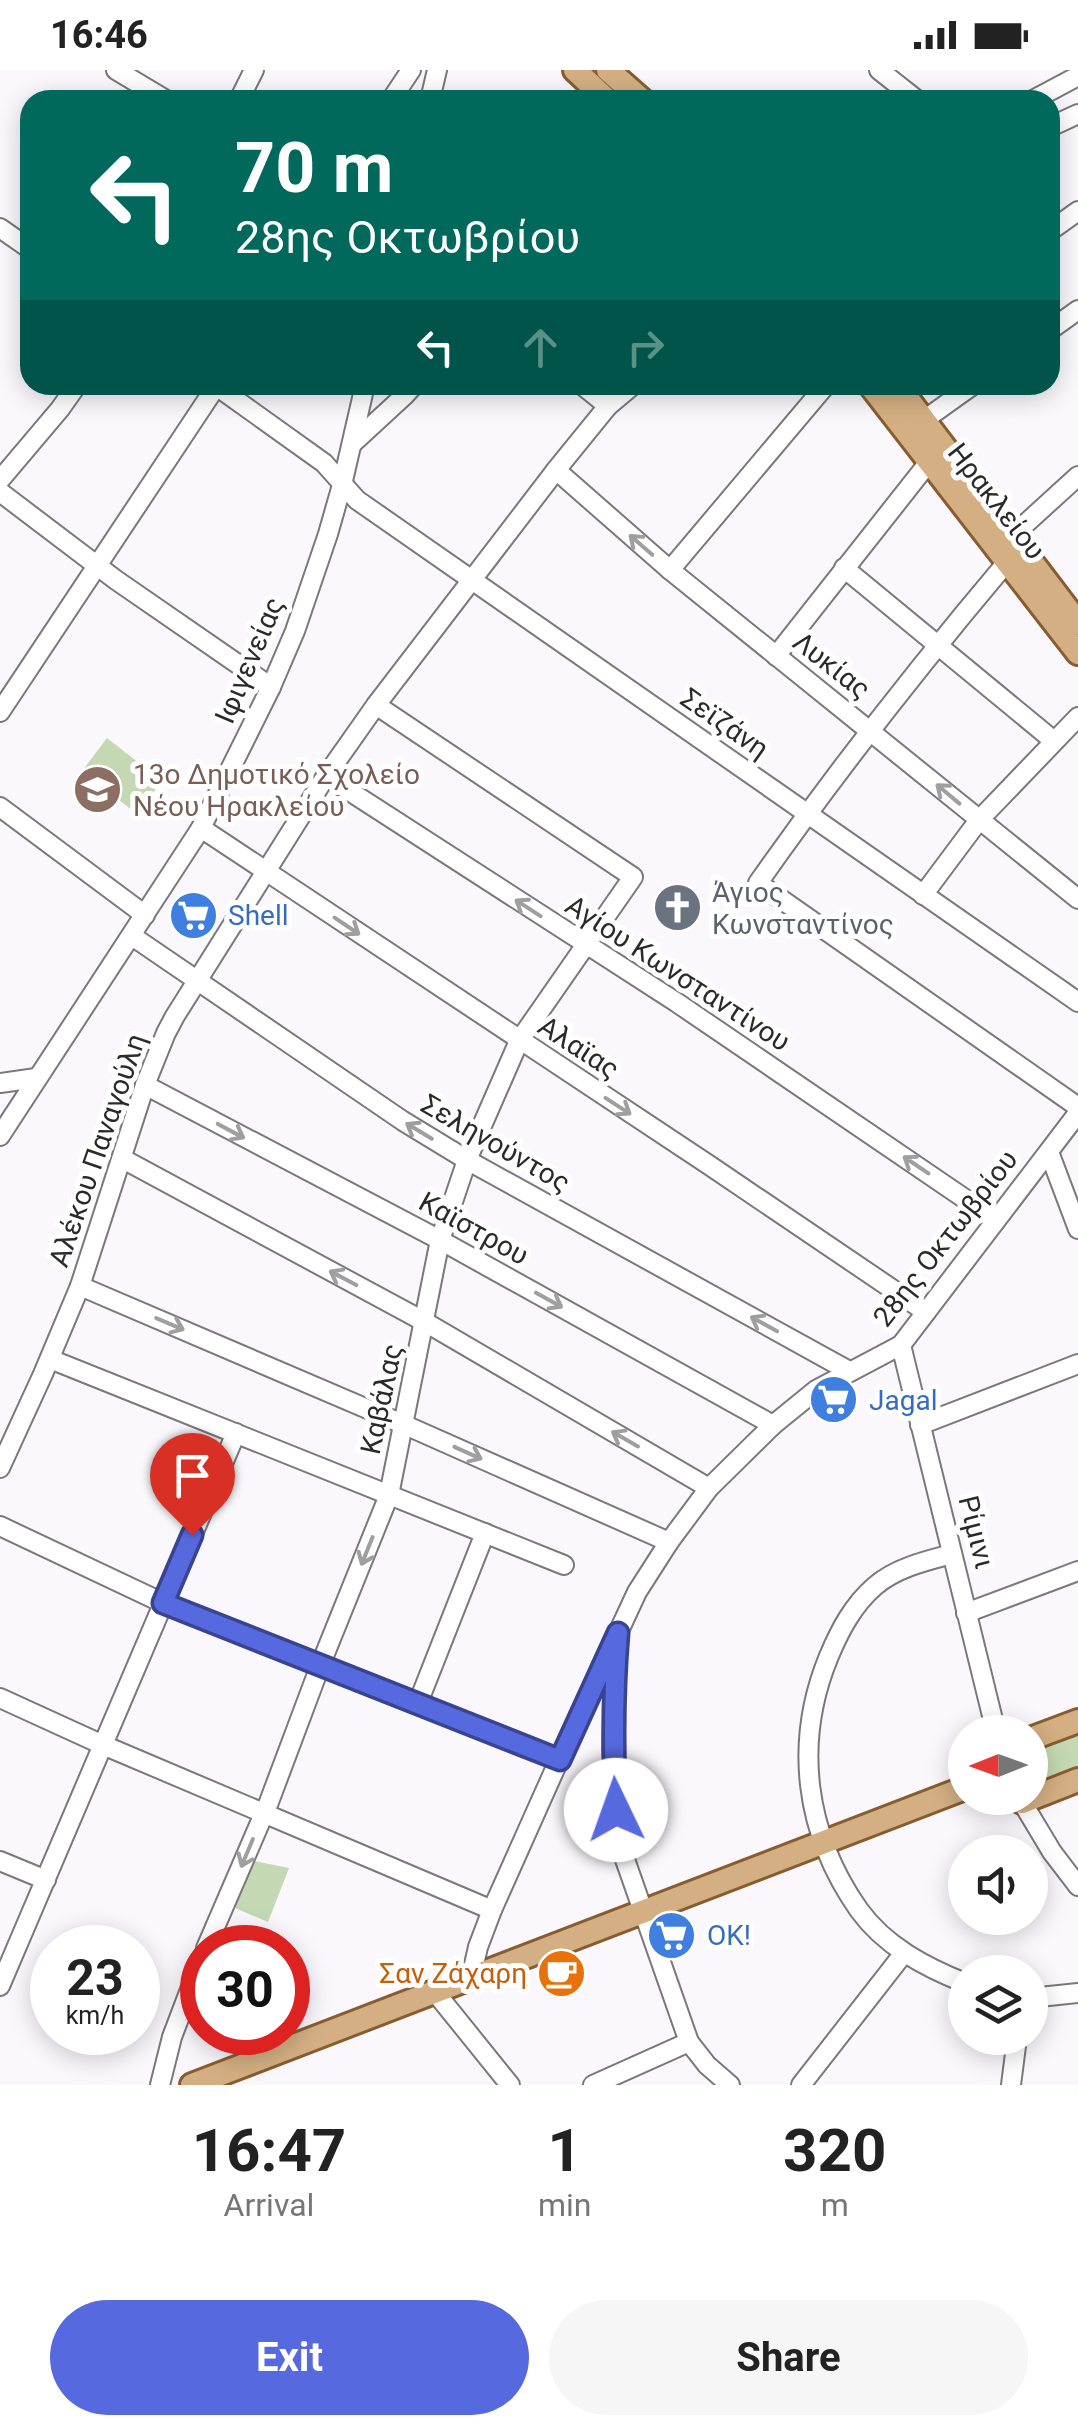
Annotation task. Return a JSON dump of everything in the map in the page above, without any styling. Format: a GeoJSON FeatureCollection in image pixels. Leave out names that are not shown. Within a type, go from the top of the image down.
{"type":"FeatureCollection","features":[{"type":"Feature","properties":{"kind":"main road"},"geometry":{"type":"LineString","coordinates":[[574,70],[596,90]]}},
{"type":"Feature","properties":{"kind":"main road"},"geometry":{"type":"LineString","coordinates":[[608,70],[631,90]]}},
{"type":"Feature","properties":{"kind":"main road","name":"Ηρακλείου"},"geometry":{"type":"LineString","coordinates":[[878,395],[1078,653]]}},
{"type":"Feature","properties":{"kind":"main road","name":"Ηρακλείου"},"geometry":{"type":"LineString","coordinates":[[905,395],[1012,536],[1074,607]]}},
{"type":"Feature","properties":{"kind":"main road"},"geometry":{"type":"LineString","coordinates":[[1048,1732],[1078,1720]]}},
{"type":"Feature","properties":{"kind":"main road"},"geometry":{"type":"LineString","coordinates":[[1048,1791],[1078,1780]]}},
{"type":"Feature","properties":{"kind":"main road"},"geometry":{"type":"LineString","coordinates":[[194,2085],[948,1795]]}},
{"type":"Feature","properties":{"kind":"street"},"geometry":{"type":"LineString","coordinates":[[116,70],[149,90]]}},
{"type":"Feature","properties":{"kind":"street"},"geometry":{"type":"LineString","coordinates":[[879,70],[904,90]]}},
{"type":"Feature","properties":{"kind":"street"},"geometry":{"type":"LineString","coordinates":[[1052,90],[1078,76]]}},
{"type":"Feature","properties":{"kind":"street"},"geometry":{"type":"LineString","coordinates":[[1063,121],[1078,133]]}},
{"type":"Feature","properties":{"kind":"street"},"geometry":{"type":"LineString","coordinates":[[0,480],[69,395]]}},
{"type":"Feature","properties":{"kind":"street"},"geometry":{"type":"LineString","coordinates":[[0,712],[209,395]]}},
{"type":"Feature","properties":{"kind":"street","name":"Σεϊζάνη"},"geometry":{"type":"LineString","coordinates":[[230,395],[324,464],[357,500],[1078,1002]]}},
{"type":"Feature","properties":{"kind":"street","name":"Ιφιγενείας"},"geometry":{"type":"LineString","coordinates":[[0,1136],[201,828],[271,687],[295,631],[342,485],[363,395]]}},
{"type":"Feature","properties":{"kind":"street"},"geometry":{"type":"LineString","coordinates":[[352,443],[405,395]]}},
{"type":"Feature","properties":{"kind":"street"},"geometry":{"type":"LineString","coordinates":[[594,395],[608,406]]}},
{"type":"Feature","properties":{"kind":"street","name":"Αλέκου Παναγούλη"},"geometry":{"type":"LineString","coordinates":[[0,1468],[80,1286],[145,1085],[166,1033],[326,776],[376,705],[556,470],[621,395]]}},
{"type":"Feature","properties":{"kind":"street"},"geometry":{"type":"LineString","coordinates":[[670,570],[818,395]]}},
{"type":"Feature","properties":{"kind":"street"},"geometry":{"type":"LineString","coordinates":[[924,420],[959,395]]}},
{"type":"Feature","properties":{"kind":"street"},"geometry":{"type":"LineString","coordinates":[[776,656],[929,462]]}},
{"type":"Feature","properties":{"kind":"street","name":"Λυκίας"},"geometry":{"type":"LineString","coordinates":[[556,470],[670,570],[1078,899]]}},
{"type":"Feature","properties":{"kind":"street"},"geometry":{"type":"LineString","coordinates":[[1012,536],[1078,476]]}},
{"type":"Feature","properties":{"kind":"street"},"geometry":{"type":"LineString","coordinates":[[0,492],[96,566],[271,687]]}},
{"type":"Feature","properties":{"kind":"street"},"geometry":{"type":"LineString","coordinates":[[1007,562],[870,730],[758,883],[1078,1110]]}},
{"type":"Feature","properties":{"kind":"street"},"geometry":{"type":"LineString","coordinates":[[844,568],[1054,741]]}},
{"type":"Feature","properties":{"kind":"street","name":"Καβάλας"},"geometry":{"type":"LineString","coordinates":[[216,1925],[389,1495],[440,1240],[467,1160],[518,1041],[633,878],[376,705]]}},
{"type":"Feature","properties":{"kind":"street"},"geometry":{"type":"LineString","coordinates":[[923,896],[979,820],[1078,717]]}},
{"type":"Feature","properties":{"kind":"street","name":"Αγίου Κωνσταντίνου"},"geometry":{"type":"LineString","coordinates":[[326,776],[676,1002],[996,1220]]}},
{"type":"Feature","properties":{"kind":"street"},"geometry":{"type":"LineString","coordinates":[[0,806],[145,915]]}},
{"type":"Feature","properties":{"kind":"street","name":"Αλαϊας"},"geometry":{"type":"LineString","coordinates":[[201,828],[926,1312]]}},
{"type":"Feature","properties":{"kind":"street","name":"Σεληνούντος"},"geometry":{"type":"LineString","coordinates":[[132,936],[403,1121],[467,1160],[849,1371]]}},
{"type":"Feature","properties":{"kind":"street"},"geometry":{"type":"LineString","coordinates":[[0,1083],[36,1078]]}},
{"type":"Feature","properties":{"kind":"street","name":"Καϊστρου"},"geometry":{"type":"LineString","coordinates":[[145,1085],[440,1240],[773,1425]]}},
{"type":"Feature","properties":{"kind":"street","name":"28ης Οκτωβρίου"},"geometry":{"type":"LineString","coordinates":[[471,1978],[492,1910],[618,1633],[668,1542],[709,1488],[773,1425],[816,1390],[900,1345],[1078,1110]]}},
{"type":"Feature","properties":{"kind":"street"},"geometry":{"type":"LineString","coordinates":[[1049,1152],[1078,1229]]}},
{"type":"Feature","properties":{"kind":"street"},"geometry":{"type":"LineString","coordinates":[[122,1159],[425,1322],[709,1488]]}},
{"type":"Feature","properties":{"kind":"street"},"geometry":{"type":"LineString","coordinates":[[80,1286],[405,1424],[668,1542]]}},
{"type":"Feature","properties":{"kind":"street","name":"Ρίμινι"},"geometry":{"type":"LineString","coordinates":[[900,1345],[992,1715]]}},
{"type":"Feature","properties":{"kind":"street"},"geometry":{"type":"LineString","coordinates":[[50,1359],[564,1565]]}},
{"type":"Feature","properties":{"kind":"street"},"geometry":{"type":"LineString","coordinates":[[920,1425],[1078,1364]]}},
{"type":"Feature","properties":{"kind":"street"},"geometry":{"type":"LineString","coordinates":[[0,1986],[236,1433]]}},
{"type":"Feature","properties":{"kind":"street"},"geometry":{"type":"LineString","coordinates":[[0,1526],[163,1603],[560,1760]]}},
{"type":"Feature","properties":{"kind":"street"},"geometry":{"type":"LineString","coordinates":[[418,1702],[485,1534]]}},
{"type":"Feature","properties":{"kind":"street"},"geometry":{"type":"LineString","coordinates":[[948,1977],[904,1953],[860,1910],[823,1843],[812,1804],[808,1730],[816,1689],[839,1633],[861,1601],[884,1579],[952,1554]]}},
{"type":"Feature","properties":{"kind":"street"},"geometry":{"type":"LineString","coordinates":[[966,1613],[1078,1571]]}},
{"type":"Feature","properties":{"kind":"street"},"geometry":{"type":"LineString","coordinates":[[618,1633],[612,1749],[622,1850],[689,2042],[730,2085]]}},
{"type":"Feature","properties":{"kind":"street"},"geometry":{"type":"LineString","coordinates":[[0,1698],[492,1910]]}},
{"type":"Feature","properties":{"kind":"street"},"geometry":{"type":"LineString","coordinates":[[1030,1815],[1078,1886]]}},
{"type":"Feature","properties":{"kind":"street"},"geometry":{"type":"LineString","coordinates":[[0,1861],[46,1880]]}},
{"type":"Feature","properties":{"kind":"street"},"geometry":{"type":"LineString","coordinates":[[801,2085],[904,1953]]}},
{"type":"Feature","properties":{"kind":"street"},"geometry":{"type":"LineString","coordinates":[[436,1992],[510,2085]]}},
{"type":"Feature","properties":{"kind":"street"},"geometry":{"type":"LineString","coordinates":[[1048,1996],[1078,1993]]}},
{"type":"Feature","properties":{"kind":"street"},"geometry":{"type":"LineString","coordinates":[[160,2085],[180,2016]]}},
{"type":"Feature","properties":{"kind":"street"},"geometry":{"type":"LineString","coordinates":[[593,2085],[689,2042]]}},
{"type":"Feature","properties":{"kind":"street"},"geometry":{"type":"LineString","coordinates":[[1011,2085],[1015,2055]]}},
{"type":"Feature","properties":{"kind":"green space"},"geometry":{"type":"Polygon","coordinates":[[[107,738],[162,781],[137,814],[82,771],[107,738]]]}},
{"type":"Feature","properties":{"kind":"green space"},"geometry":{"type":"Polygon","coordinates":[[[1078,1730],[1078,1766],[1048,1777],[1048,1741],[1078,1730]]]}},
{"type":"Feature","properties":{"kind":"green space"},"geometry":{"type":"Polygon","coordinates":[[[254,1861],[289,1868],[268,1922],[235,1908],[254,1861]]]}},
{"type":"Feature","properties":{"kind":"place","name":"13ο Δημοτικό Σχολείο Νέου Ηρακλείου"},"geometry":{"type":"Point","coordinates":[98,790]}},
{"type":"Feature","properties":{"kind":"place","name":"Άγιος Κωνσταντίνος"},"geometry":{"type":"Point","coordinates":[677,908]}},
{"type":"Feature","properties":{"kind":"place","name":"Shell"},"geometry":{"type":"Point","coordinates":[193,915]}},
{"type":"Feature","properties":{"kind":"place","name":"Jagal"},"geometry":{"type":"Point","coordinates":[834,1400]}},
{"type":"Feature","properties":{"kind":"place","name":"OK!"},"geometry":{"type":"Point","coordinates":[672,1935]}},
{"type":"Feature","properties":{"kind":"place","name":"Σαν Ζάχαρη"},"geometry":{"type":"Point","coordinates":[562,1973]}},
{"type":"Feature","properties":{"kind":"route"},"geometry":{"type":"LineString","coordinates":[[192,1535],[163,1603],[560,1760],[618,1633],[612,1749],[616,1810]]}}]}
